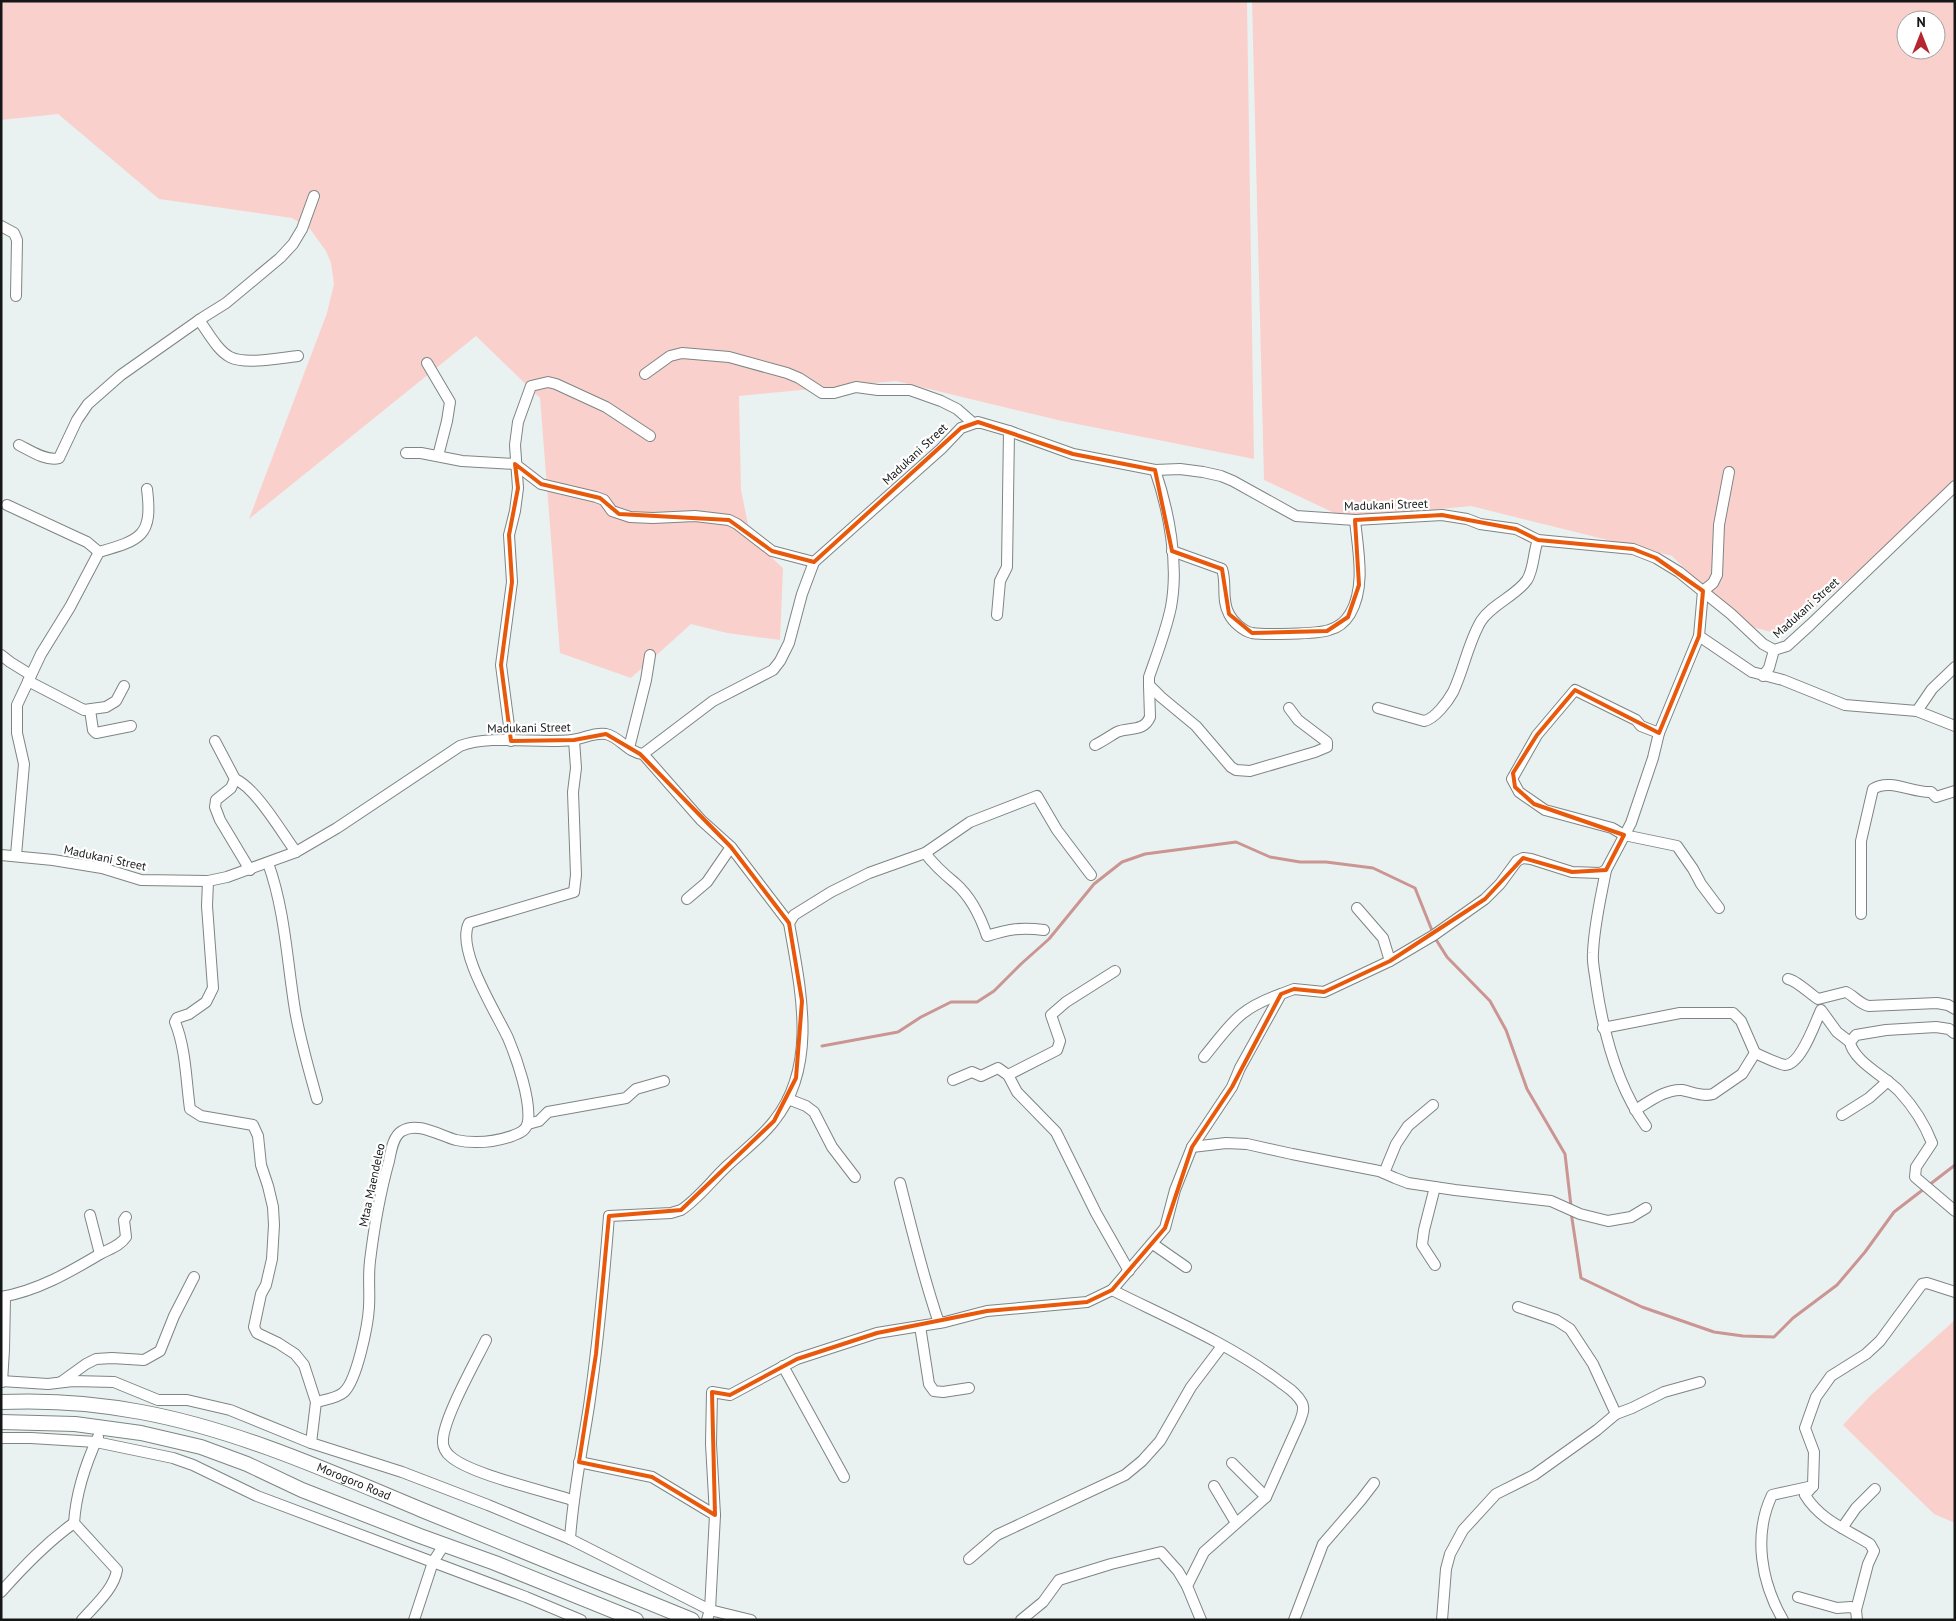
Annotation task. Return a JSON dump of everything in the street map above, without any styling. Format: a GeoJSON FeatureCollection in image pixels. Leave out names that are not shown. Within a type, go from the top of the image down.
{"type":"FeatureCollection","features":[{"type":"Feature","properties":{"kind":"highway","name":"Morogoro Road"},"geometry":{"type":"LineString","coordinates":[[1,1402],[66,1402],[102,1406],[142,1412],[218,1431],[305,1462],[692,1620]]}},
{"type":"Feature","properties":{"kind":"highway"},"geometry":{"type":"LineString","coordinates":[[1,1422],[41,1422],[103,1427],[141,1433],[227,1456],[302,1490],[495,1563],[636,1620]]}},
{"type":"Feature","properties":{"kind":"street"},"geometry":{"type":"LineString","coordinates":[[19,445],[48,458],[55,460],[59,458],[77,420],[88,404],[121,375],[226,303],[280,258],[293,244],[302,230],[314,196]]}},
{"type":"Feature","properties":{"kind":"street"},"geometry":{"type":"LineString","coordinates":[[1,226],[14,233],[16,240],[16,296]]}},
{"type":"Feature","properties":{"kind":"street"},"geometry":{"type":"LineString","coordinates":[[199,320],[218,347],[230,357],[261,360],[298,356]]}},
{"type":"Feature","properties":{"kind":"street"},"geometry":{"type":"LineString","coordinates":[[645,374],[670,356],[682,353],[729,357],[787,373],[822,393],[834,393],[856,387],[878,390],[910,390],[957,409],[973,423]]}},
{"type":"Feature","properties":{"kind":"street"},"geometry":{"type":"LineString","coordinates":[[427,364],[450,402],[438,456]]}},
{"type":"Feature","properties":{"kind":"street"},"geometry":{"type":"LineString","coordinates":[[511,741],[501,665],[512,582],[509,535],[516,511],[518,488],[515,445],[518,422],[531,386],[540,383],[556,384],[581,394],[623,416],[650,436]]}},
{"type":"Feature","properties":{"kind":"street","name":"Madukani Street"},"geometry":{"type":"LineString","coordinates":[[1,854],[102,868],[141,880],[208,881],[250,870],[296,852],[337,828],[460,746],[477,742],[574,740],[594,734],[606,734],[635,752],[643,754],[713,701],[773,670],[780,662],[789,643],[802,594],[814,562],[942,448],[961,428],[978,422],[1073,454],[1155,470],[1180,469],[1221,476],[1296,516],[1355,520],[1442,514],[1467,519],[1480,524],[1516,529],[1538,540],[1633,549],[1656,558],[1679,572],[1731,614],[1764,644],[1774,650],[1787,646],[1955,486]]}},
{"type":"Feature","properties":{"kind":"street"},"geometry":{"type":"LineString","coordinates":[[997,615],[1000,581],[1007,567],[1010,468],[1009,431]]}},
{"type":"Feature","properties":{"kind":"street"},"geometry":{"type":"LineString","coordinates":[[406,454],[421,453],[462,460],[516,464],[541,484],[604,500],[612,510],[619,514],[639,518],[694,516],[729,520],[772,551],[814,562]]}},
{"type":"Feature","properties":{"kind":"street"},"geometry":{"type":"LineString","coordinates":[[1095,745],[1117,732],[1137,729],[1148,722],[1150,717],[1149,677],[1166,627],[1173,588],[1172,551],[1168,519],[1155,470]]}},
{"type":"Feature","properties":{"kind":"street"},"geometry":{"type":"LineString","coordinates":[[1646,1126],[1635,1110],[1623,1085],[1603,1028],[1592,955],[1606,870],[1637,808],[1659,733],[1699,636],[1703,591],[1713,583],[1717,575],[1719,525],[1729,472]]}},
{"type":"Feature","properties":{"kind":"street"},"geometry":{"type":"LineString","coordinates":[[16,855],[24,764],[17,733],[17,705],[41,654],[70,607],[99,552],[131,542],[141,535],[147,526],[149,517],[147,489]]}},
{"type":"Feature","properties":{"kind":"street"},"geometry":{"type":"LineString","coordinates":[[7,505],[76,537],[99,552]]}},
{"type":"Feature","properties":{"kind":"street"},"geometry":{"type":"LineString","coordinates":[[1172,551],[1222,569],[1225,604],[1229,614],[1244,630],[1252,633],[1271,634],[1327,631],[1338,626],[1348,617],[1358,596],[1355,520]]}},
{"type":"Feature","properties":{"kind":"street"},"geometry":{"type":"LineString","coordinates":[[1378,708],[1424,721],[1428,720],[1439,709],[1449,698],[1456,685],[1482,619],[1526,581],[1531,570],[1534,548],[1538,540]]}},
{"type":"Feature","properties":{"kind":"street"},"geometry":{"type":"LineString","coordinates":[[1699,636],[1752,672],[1783,680],[1845,705],[1917,711],[1955,726]]}},
{"type":"Feature","properties":{"kind":"street"},"geometry":{"type":"LineString","coordinates":[[1763,676],[1769,668],[1774,650]]}},
{"type":"Feature","properties":{"kind":"street"},"geometry":{"type":"LineString","coordinates":[[1,654],[29,678],[84,710],[106,707],[116,702],[124,686]]}},
{"type":"Feature","properties":{"kind":"street"},"geometry":{"type":"LineString","coordinates":[[629,748],[646,680],[650,655]]}},
{"type":"Feature","properties":{"kind":"street"},"geometry":{"type":"LineString","coordinates":[[1917,711],[1932,689],[1955,667]]}},
{"type":"Feature","properties":{"kind":"street"},"geometry":{"type":"LineString","coordinates":[[1149,685],[1196,726],[1231,767],[1242,771],[1250,771],[1327,747],[1326,742],[1298,720],[1288,708]]}},
{"type":"Feature","properties":{"kind":"street"},"geometry":{"type":"LineString","coordinates":[[1659,733],[1641,726],[1636,720],[1575,690],[1537,735],[1513,774],[1512,779],[1515,787],[1534,804],[1545,810],[1612,828],[1624,835],[1677,846],[1693,869],[1700,884],[1719,908]]}},
{"type":"Feature","properties":{"kind":"street"},"geometry":{"type":"LineString","coordinates":[[90,710],[93,730],[96,733],[131,726]]}},
{"type":"Feature","properties":{"kind":"street"},"geometry":{"type":"LineString","coordinates":[[574,740],[576,768],[573,792],[576,875],[574,892],[469,923],[466,928],[469,953],[491,1008],[505,1032],[513,1051],[526,1100],[528,1124],[539,1121],[548,1112],[626,1098],[636,1089],[664,1081]]}},
{"type":"Feature","properties":{"kind":"street"},"geometry":{"type":"LineString","coordinates":[[215,741],[235,779],[243,782],[268,812],[296,852]]}},
{"type":"Feature","properties":{"kind":"street"},"geometry":{"type":"LineString","coordinates":[[570,1539],[572,1500],[597,1345],[609,1216],[671,1213],[681,1210],[774,1121],[788,1099],[796,1078],[802,1046],[802,1002],[789,923],[731,847],[701,820],[643,754]]}},
{"type":"Feature","properties":{"kind":"street"},"geometry":{"type":"LineString","coordinates":[[235,779],[231,788],[216,800],[215,807],[220,820],[250,870]]}},
{"type":"Feature","properties":{"kind":"street"},"geometry":{"type":"LineString","coordinates":[[1861,914],[1861,841],[1873,789],[1877,786],[1888,784],[1932,792],[1936,797],[1955,791]]}},
{"type":"Feature","properties":{"kind":"street"},"geometry":{"type":"LineString","coordinates":[[789,923],[794,915],[831,892],[869,873],[925,853],[970,822],[1037,796],[1057,830],[1091,875]]}},
{"type":"Feature","properties":{"kind":"street"},"geometry":{"type":"LineString","coordinates":[[687,899],[707,882],[731,847]]}},
{"type":"Feature","properties":{"kind":"street"},"geometry":{"type":"LineString","coordinates":[[925,853],[934,865],[956,884],[965,896],[983,924],[987,936],[1006,930],[1044,930]]}},
{"type":"Feature","properties":{"kind":"street"},"geometry":{"type":"LineString","coordinates":[[1204,1057],[1238,1016],[1256,1004],[1294,989],[1324,992],[1390,961],[1434,935],[1485,898],[1500,884],[1517,861],[1523,858],[1532,859],[1572,872],[1600,873],[1606,870]]}},
{"type":"Feature","properties":{"kind":"street"},"geometry":{"type":"LineString","coordinates":[[268,863],[275,882],[282,914],[295,1012],[317,1099]]}},
{"type":"Feature","properties":{"kind":"street"},"geometry":{"type":"LineString","coordinates":[[208,881],[206,906],[213,988],[206,1002],[189,1014],[177,1018],[175,1022],[183,1053],[190,1109],[201,1116],[253,1124],[258,1136],[260,1165],[268,1186],[274,1225],[270,1267],[266,1285],[261,1294],[254,1327],[257,1334],[289,1351],[304,1365],[316,1402],[311,1443]]}},
{"type":"Feature","properties":{"kind":"street"},"geometry":{"type":"LineString","coordinates":[[1357,908],[1383,938],[1390,961]]}},
{"type":"Feature","properties":{"kind":"street"},"geometry":{"type":"LineString","coordinates":[[1008,1075],[1057,1050],[1060,1041],[1051,1015],[1066,1002],[1115,971]]}},
{"type":"Feature","properties":{"kind":"street"},"geometry":{"type":"LineString","coordinates":[[1788,979],[1794,980],[1804,990],[1818,999],[1821,1010],[1837,1032],[1850,1042],[1863,1062],[1888,1081],[1905,1099],[1927,1130],[1932,1143],[1916,1167],[1915,1177],[1955,1211]]}},
{"type":"Feature","properties":{"kind":"street"},"geometry":{"type":"LineString","coordinates":[[1818,999],[1846,992],[1856,997],[1865,1006],[1937,1003],[1948,1005],[1955,1009]]}},
{"type":"Feature","properties":{"kind":"street"},"geometry":{"type":"LineString","coordinates":[[709,1615],[715,1515],[711,1444],[712,1392],[730,1395],[797,1359],[857,1338],[987,1311],[1087,1302],[1112,1290],[1165,1228],[1175,1190],[1192,1147],[1232,1087],[1240,1068],[1281,994]]}},
{"type":"Feature","properties":{"kind":"street"},"geometry":{"type":"LineString","coordinates":[[1603,1028],[1680,1012],[1733,1014],[1741,1021],[1755,1053],[1783,1065],[1790,1064],[1799,1057],[1821,1010]]}},
{"type":"Feature","properties":{"kind":"street"},"geometry":{"type":"LineString","coordinates":[[1850,1042],[1856,1035],[1886,1030],[1936,1027],[1949,1029],[1954,1033]]}},
{"type":"Feature","properties":{"kind":"street"},"geometry":{"type":"LineString","coordinates":[[1635,1110],[1669,1091],[1681,1090],[1709,1096],[1742,1074],[1755,1053]]}},
{"type":"Feature","properties":{"kind":"street"},"geometry":{"type":"LineString","coordinates":[[953,1080],[972,1072],[981,1076],[998,1068],[1008,1075],[1018,1092],[1056,1132],[1096,1213],[1129,1271]]}},
{"type":"Feature","properties":{"kind":"street"},"geometry":{"type":"LineString","coordinates":[[1842,1115],[1869,1098],[1888,1081]]}},
{"type":"Feature","properties":{"kind":"street"},"geometry":{"type":"LineString","coordinates":[[788,1099],[806,1106],[814,1112],[832,1147],[855,1177]]}},
{"type":"Feature","properties":{"kind":"street"},"geometry":{"type":"LineString","coordinates":[[1384,1173],[1396,1144],[1408,1126],[1433,1105]]}},
{"type":"Feature","properties":{"kind":"street","name":"Mtaa Maendeleo"},"geometry":{"type":"LineString","coordinates":[[316,1402],[343,1394],[352,1383],[359,1360],[369,1309],[370,1263],[380,1198],[394,1141],[400,1132],[409,1128],[421,1128],[456,1140],[484,1142],[514,1135],[525,1130],[528,1124]]}},
{"type":"Feature","properties":{"kind":"street"},"geometry":{"type":"LineString","coordinates":[[1192,1147],[1226,1143],[1247,1144],[1378,1170],[1408,1182],[1551,1201],[1580,1214],[1608,1221],[1631,1217],[1646,1208]]}},
{"type":"Feature","properties":{"kind":"street"},"geometry":{"type":"LineString","coordinates":[[900,1184],[924,1279],[939,1322]]}},
{"type":"Feature","properties":{"kind":"street"},"geometry":{"type":"LineString","coordinates":[[1435,1187],[1422,1245],[1435,1265]]}},
{"type":"Feature","properties":{"kind":"street"},"geometry":{"type":"LineString","coordinates":[[90,1215],[100,1254]]}},
{"type":"Feature","properties":{"kind":"street"},"geometry":{"type":"LineString","coordinates":[[126,1217],[126,1237],[116,1246],[74,1270],[28,1290],[3,1297],[4,1350],[2,1382],[48,1384],[86,1381],[114,1382],[158,1400],[187,1400],[240,1413],[311,1443],[402,1472],[570,1539],[709,1615],[751,1620]]}},
{"type":"Feature","properties":{"kind":"street"},"geometry":{"type":"LineString","coordinates":[[1153,1244],[1186,1267]]}},
{"type":"Feature","properties":{"kind":"street"},"geometry":{"type":"LineString","coordinates":[[60,1383],[96,1359],[144,1360],[160,1351],[174,1316],[194,1277]]}},
{"type":"Feature","properties":{"kind":"street"},"geometry":{"type":"LineString","coordinates":[[1857,1615],[1868,1564],[1874,1551],[1870,1544],[1824,1518],[1805,1495],[1813,1486],[1814,1452],[1806,1428],[1816,1397],[1823,1385],[1831,1376],[1866,1354],[1880,1341],[1922,1284],[1927,1282],[1955,1292]]}},
{"type":"Feature","properties":{"kind":"street"},"geometry":{"type":"LineString","coordinates":[[1112,1290],[1269,1372],[1295,1393],[1303,1403],[1304,1410],[1300,1421],[1266,1496],[1204,1552],[1188,1586]]}},
{"type":"Feature","properties":{"kind":"street"},"geometry":{"type":"LineString","coordinates":[[1518,1307],[1556,1320],[1570,1329],[1593,1364],[1616,1414]]}},
{"type":"Feature","properties":{"kind":"street"},"geometry":{"type":"LineString","coordinates":[[920,1326],[929,1384],[934,1391],[942,1392],[969,1388]]}},
{"type":"Feature","properties":{"kind":"street"},"geometry":{"type":"LineString","coordinates":[[486,1340],[453,1406],[442,1442],[444,1448],[450,1456],[461,1463],[492,1476],[572,1500]]}},
{"type":"Feature","properties":{"kind":"street"},"geometry":{"type":"LineString","coordinates":[[969,1558],[997,1534],[1105,1485],[1125,1475],[1136,1466],[1160,1441],[1191,1387],[1222,1346]]}},
{"type":"Feature","properties":{"kind":"street"},"geometry":{"type":"LineString","coordinates":[[783,1366],[844,1477]]}},
{"type":"Feature","properties":{"kind":"street"},"geometry":{"type":"LineString","coordinates":[[1442,1620],[1446,1568],[1450,1554],[1463,1530],[1496,1494],[1534,1475],[1616,1414],[1664,1392],[1700,1382]]}},
{"type":"Feature","properties":{"kind":"street"},"geometry":{"type":"LineString","coordinates":[[82,1620],[115,1578],[116,1570],[111,1562],[89,1541],[74,1523],[76,1500],[87,1463],[103,1427]]}},
{"type":"Feature","properties":{"kind":"street"},"geometry":{"type":"LineString","coordinates":[[1,1438],[96,1442],[173,1458],[193,1465],[257,1496],[581,1620]]}},
{"type":"Feature","properties":{"kind":"street"},"geometry":{"type":"LineString","coordinates":[[579,1462],[652,1477],[715,1515]]}},
{"type":"Feature","properties":{"kind":"street"},"geometry":{"type":"LineString","coordinates":[[1232,1463],[1266,1496]]}},
{"type":"Feature","properties":{"kind":"street"},"geometry":{"type":"LineString","coordinates":[[1294,1620],[1323,1544],[1374,1484]]}},
{"type":"Feature","properties":{"kind":"street"},"geometry":{"type":"LineString","coordinates":[[1214,1486],[1236,1523]]}},
{"type":"Feature","properties":{"kind":"street"},"geometry":{"type":"LineString","coordinates":[[1783,1620],[1772,1600],[1764,1570],[1760,1540],[1765,1510],[1772,1495],[1813,1486]]}},
{"type":"Feature","properties":{"kind":"street"},"geometry":{"type":"LineString","coordinates":[[1842,1528],[1856,1508],[1875,1489]]}},
{"type":"Feature","properties":{"kind":"street"},"geometry":{"type":"LineString","coordinates":[[1,1592],[32,1558],[74,1523]]}},
{"type":"Feature","properties":{"kind":"street"},"geometry":{"type":"LineString","coordinates":[[414,1620],[433,1562],[444,1545]]}},
{"type":"Feature","properties":{"kind":"street"},"geometry":{"type":"LineString","coordinates":[[1021,1620],[1043,1602],[1059,1580],[1111,1564],[1161,1552],[1188,1586],[1200,1620]]}},
{"type":"Feature","properties":{"kind":"street"},"geometry":{"type":"LineString","coordinates":[[1798,1597],[1837,1608],[1851,1608],[1857,1615]]}},
{"type":"Feature","properties":{"kind":"highlighted area"},"geometry":{"type":"Polygon","coordinates":[[[978,422],[1073,454],[1155,470],[1172,551],[1222,569],[1229,614],[1252,633],[1327,631],[1348,617],[1359,585],[1355,520],[1442,515],[1516,529],[1538,540],[1633,549],[1656,558],[1703,591],[1699,636],[1659,733],[1575,690],[1537,735],[1513,773],[1515,787],[1534,804],[1624,835],[1606,870],[1572,872],[1523,858],[1485,899],[1390,961],[1324,992],[1294,989],[1281,994],[1232,1087],[1192,1147],[1165,1228],[1112,1290],[1087,1302],[987,1311],[877,1333],[797,1359],[730,1395],[712,1392],[715,1515],[652,1477],[579,1462],[596,1354],[609,1216],[681,1210],[774,1121],[796,1078],[802,1001],[789,923],[731,847],[640,754],[606,734],[574,740],[511,741],[501,665],[512,582],[509,535],[518,488],[515,464],[541,484],[600,498],[619,514],[729,520],[772,551],[814,562],[961,428],[978,422]]]}},
{"type":"Feature","properties":{"kind":"shaded area"},"geometry":{"type":"Polygon","coordinates":[[[1,1],[1247,1],[1254,459],[1062,421],[896,381],[739,396],[741,490],[751,539],[783,568],[780,640],[727,633],[691,624],[631,678],[560,653],[540,398],[476,336],[249,519],[327,313],[334,284],[331,263],[326,251],[310,229],[292,218],[159,199],[58,114],[1,120],[1,1]]]}},
{"type":"Feature","properties":{"kind":"shaded area"},"geometry":{"type":"Polygon","coordinates":[[[1252,1],[1955,1],[1955,489],[1783,635],[1740,624],[1672,556],[1471,506],[1345,518],[1264,480],[1252,1]]]}},
{"type":"Feature","properties":{"kind":"shaded area"},"geometry":{"type":"Polygon","coordinates":[[[1955,1320],[1955,1523],[1934,1514],[1843,1425],[1870,1396],[1955,1320]]]}},
{"type":"Feature","properties":{"kind":"waterway"},"geometry":{"type":"LineString","coordinates":[[822,1046],[898,1032],[921,1017],[951,1002],[977,1002],[994,991],[1049,939],[1094,884],[1122,862],[1145,854],[1236,842],[1270,857],[1300,862],[1326,862],[1373,868],[1415,888],[1435,938],[1447,957],[1490,1001],[1506,1030],[1527,1089],[1565,1154],[1571,1206]]}},
{"type":"Feature","properties":{"kind":"waterway"},"geometry":{"type":"LineString","coordinates":[[1571,1212],[1581,1278],[1642,1307],[1714,1332],[1743,1336],[1774,1337],[1793,1318],[1837,1285],[1865,1252],[1894,1212],[1955,1165]]}}]}
